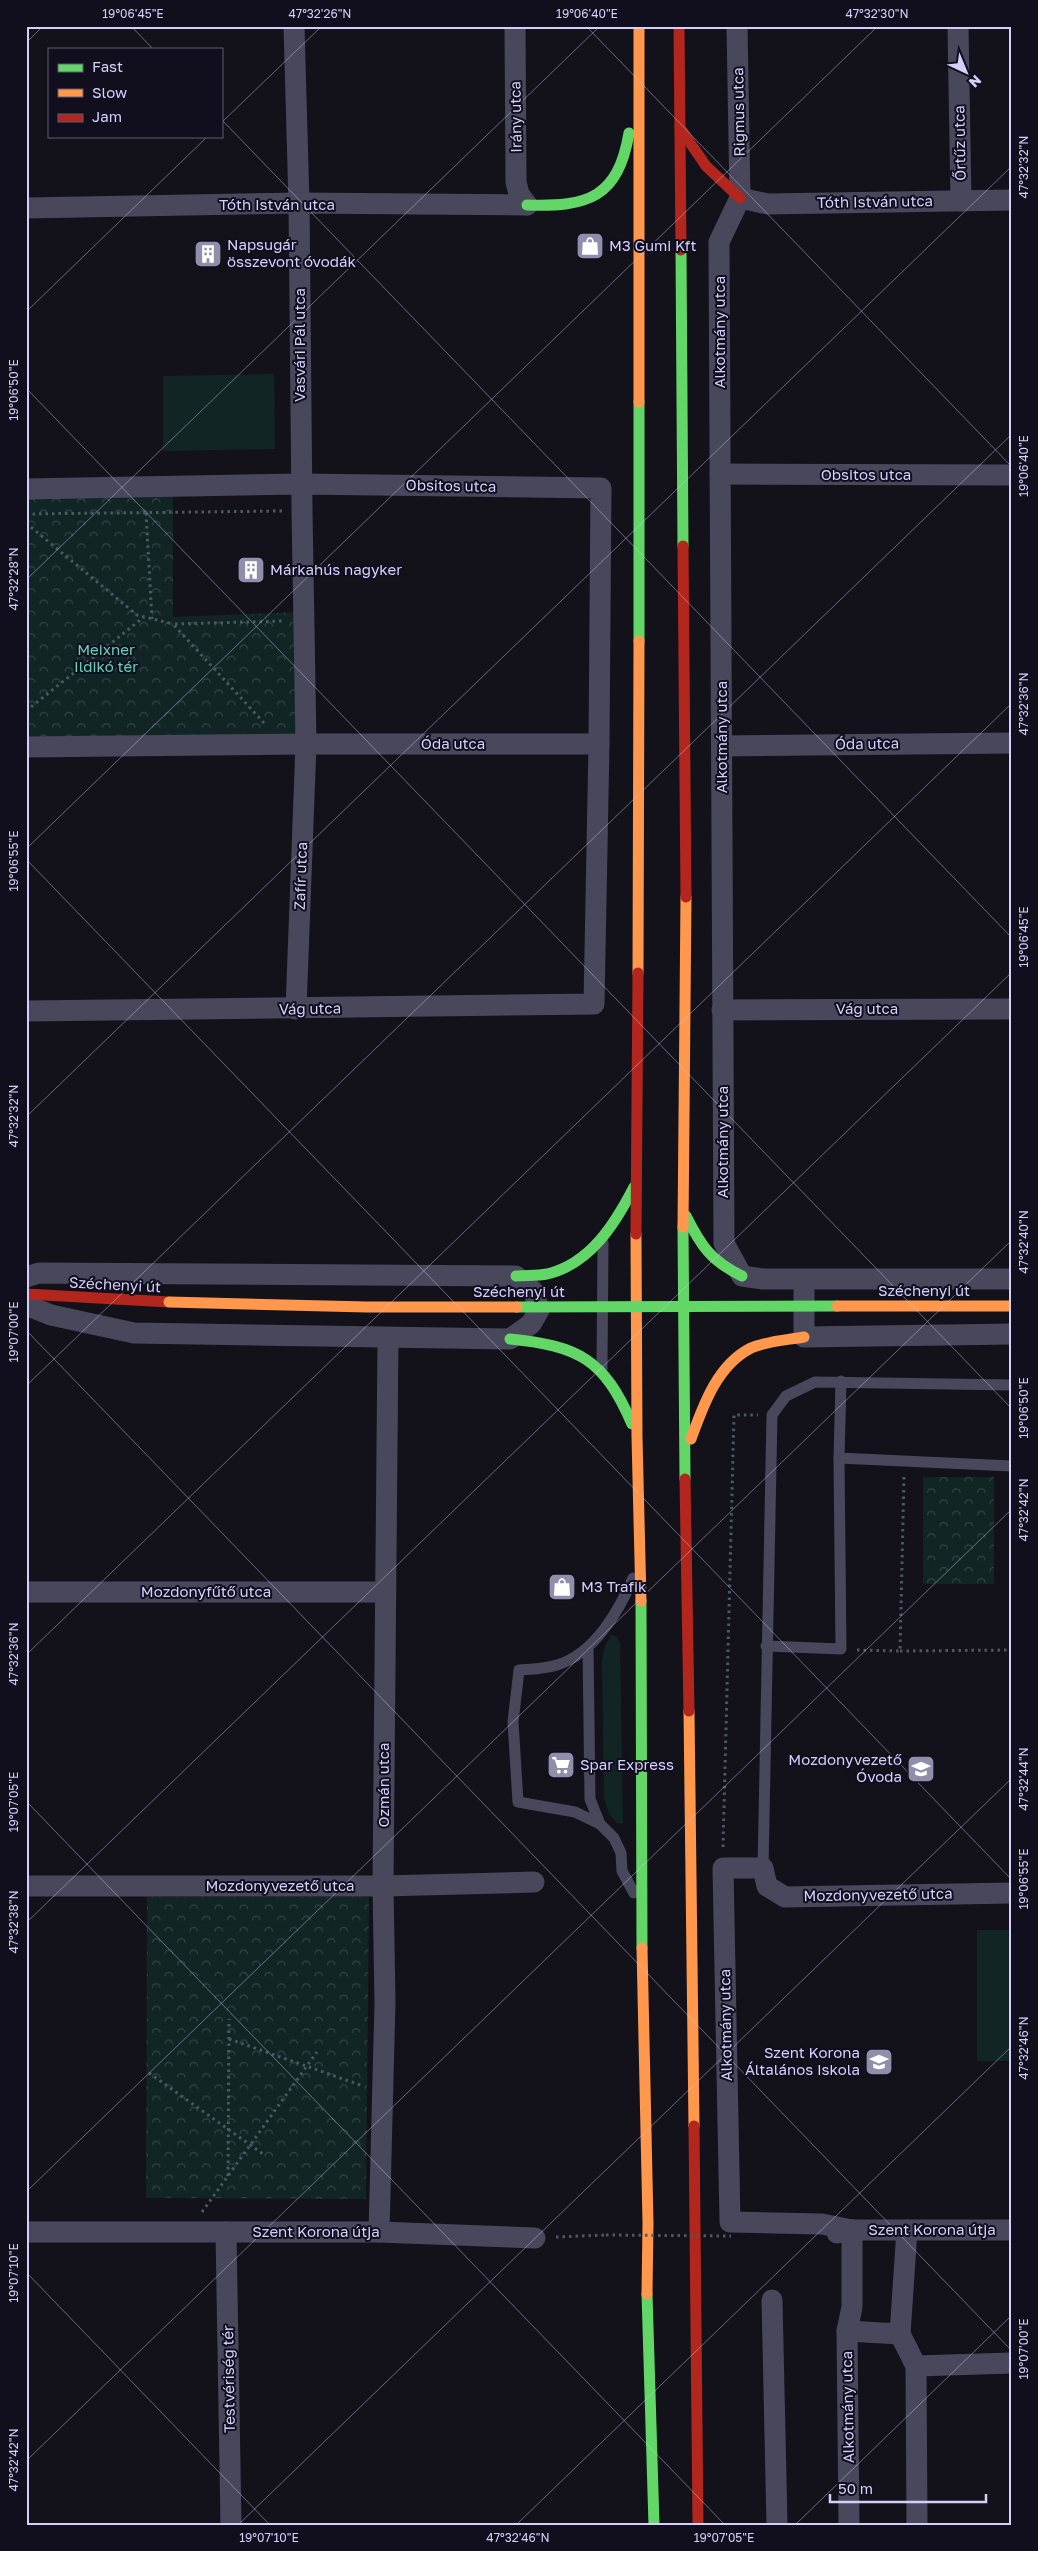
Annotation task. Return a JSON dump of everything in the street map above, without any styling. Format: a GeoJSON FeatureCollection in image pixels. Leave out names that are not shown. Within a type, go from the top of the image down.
{"type":"FeatureCollection","features":[{"type":"Feature","properties":{"kind":"main road"},"geometry":{"type":"LineString","coordinates":[[639,26],[640,912],[636,1183],[637,1437],[641,1558],[641,1905],[648,2223],[647,2309],[654,2525]]}},
{"type":"Feature","properties":{"kind":"main road"},"geometry":{"type":"LineString","coordinates":[[679,26],[686,887],[683,1211],[698,2525]]}},
{"type":"Feature","properties":{"kind":"main road"},"geometry":{"type":"LineString","coordinates":[[527,205],[573,205],[595,197],[611,184],[622,166],[638,95]]}},
{"type":"Feature","properties":{"kind":"main road"},"geometry":{"type":"LineString","coordinates":[[679,126],[701,162],[719,183],[740,198]]}},
{"type":"Feature","properties":{"kind":"main road"},"geometry":{"type":"LineString","coordinates":[[516,1276],[548,1274],[568,1266],[587,1253],[622,1212],[636,1183]]}},
{"type":"Feature","properties":{"kind":"main road"},"geometry":{"type":"LineString","coordinates":[[683,1211],[702,1250],[725,1269],[742,1276]]}},
{"type":"Feature","properties":{"kind":"main road","name":"Széchenyi út"},"geometry":{"type":"LineString","coordinates":[[26,1294],[68,1298],[169,1302],[367,1307],[1012,1306]]}},
{"type":"Feature","properties":{"kind":"main road"},"geometry":{"type":"LineString","coordinates":[[686,1452],[710,1391],[728,1368],[751,1349],[804,1337]]}},
{"type":"Feature","properties":{"kind":"main road"},"geometry":{"type":"LineString","coordinates":[[510,1340],[551,1344],[566,1348],[602,1370],[614,1384],[637,1437]]}},
{"type":"Feature","properties":{"kind":"street","name":"Vasvári Pál utca"},"geometry":{"type":"LineString","coordinates":[[294,26],[299,204],[301,484]]}},
{"type":"Feature","properties":{"kind":"street","name":"Irány utca"},"geometry":{"type":"LineString","coordinates":[[515,26],[516,182],[520,194],[527,205]]}},
{"type":"Feature","properties":{"kind":"street","name":"Rigmus utca"},"geometry":{"type":"LineString","coordinates":[[737,26],[740,198]]}},
{"type":"Feature","properties":{"kind":"street","name":"Őrtűz utca"},"geometry":{"type":"LineString","coordinates":[[958,26],[961,200]]}},
{"type":"Feature","properties":{"kind":"street","name":"Tóth István utca"},"geometry":{"type":"LineString","coordinates":[[740,198],[768,204],[1012,200]]}},
{"type":"Feature","properties":{"kind":"street","name":"Alkotmány utca"},"geometry":{"type":"LineString","coordinates":[[740,198],[720,242],[720,474],[724,1243],[742,1276]]}},
{"type":"Feature","properties":{"kind":"street","name":"Tóth István utca"},"geometry":{"type":"LineString","coordinates":[[26,208],[299,204],[527,205]]}},
{"type":"Feature","properties":{"kind":"street","name":"Obsitos utca"},"geometry":{"type":"LineString","coordinates":[[720,474],[1012,475]]}},
{"type":"Feature","properties":{"kind":"street","name":"Obsitos utca"},"geometry":{"type":"LineString","coordinates":[[301,484],[601,488],[599,744]]}},
{"type":"Feature","properties":{"kind":"street"},"geometry":{"type":"LineString","coordinates":[[26,489],[301,484],[306,744],[26,747]]}},
{"type":"Feature","properties":{"kind":"street","name":"Óda utca"},"geometry":{"type":"LineString","coordinates":[[722,746],[1012,743]]}},
{"type":"Feature","properties":{"kind":"street","name":"Óda utca"},"geometry":{"type":"LineString","coordinates":[[306,744],[599,744]]}},
{"type":"Feature","properties":{"kind":"street","name":"Zafír utca"},"geometry":{"type":"LineString","coordinates":[[296,1009],[306,744]]}},
{"type":"Feature","properties":{"kind":"street","name":"Vág utca"},"geometry":{"type":"LineString","coordinates":[[26,1011],[594,1004],[599,744]]}},
{"type":"Feature","properties":{"kind":"street","name":"Vág utca"},"geometry":{"type":"LineString","coordinates":[[722,1010],[1012,1009]]}},
{"type":"Feature","properties":{"kind":"street"},"geometry":{"type":"LineString","coordinates":[[26,1277],[39,1272],[516,1276],[534,1292],[539,1310],[531,1324],[510,1340],[134,1333],[52,1316],[26,1305]]}},
{"type":"Feature","properties":{"kind":"street"},"geometry":{"type":"LineString","coordinates":[[742,1276],[804,1281],[1012,1279]]}},
{"type":"Feature","properties":{"kind":"street"},"geometry":{"type":"LineString","coordinates":[[804,1281],[804,1337],[1012,1334]]}},
{"type":"Feature","properties":{"kind":"street","name":"Ozmán utca"},"geometry":{"type":"LineString","coordinates":[[379,2232],[385,2003],[383,1886],[388,1338]]}},
{"type":"Feature","properties":{"kind":"street","name":"Mozdonyfűtő utca"},"geometry":{"type":"LineString","coordinates":[[26,1592],[385,1592]]}},
{"type":"Feature","properties":{"kind":"street","name":"Alkotmány utca"},"geometry":{"type":"LineString","coordinates":[[723,1868],[730,2229]]}},
{"type":"Feature","properties":{"kind":"street"},"geometry":{"type":"LineString","coordinates":[[723,1868],[763,1868]]}},
{"type":"Feature","properties":{"kind":"street","name":"Mozdonyvezető utca"},"geometry":{"type":"LineString","coordinates":[[763,1868],[767,1886],[785,1896],[1012,1893]]}},
{"type":"Feature","properties":{"kind":"street","name":"Mozdonyvezető utca"},"geometry":{"type":"LineString","coordinates":[[26,1886],[383,1886],[534,1882]]}},
{"type":"Feature","properties":{"kind":"street","name":"Szent Korona útja"},"geometry":{"type":"LineString","coordinates":[[730,2229],[816,2231],[1012,2230]]}},
{"type":"Feature","properties":{"kind":"street","name":"Alkotmány utca"},"geometry":{"type":"LineString","coordinates":[[849,2525],[847,2331],[852,2307],[852,2230]]}},
{"type":"Feature","properties":{"kind":"street"},"geometry":{"type":"LineString","coordinates":[[907,2230],[900,2334],[916,2366],[918,2525]]}},
{"type":"Feature","properties":{"kind":"street","name":"Szent Korona útja"},"geometry":{"type":"LineString","coordinates":[[26,2232],[379,2232],[535,2238]]}},
{"type":"Feature","properties":{"kind":"street","name":"Testvériség tér"},"geometry":{"type":"LineString","coordinates":[[226,2232],[231,2525]]}},
{"type":"Feature","properties":{"kind":"street"},"geometry":{"type":"LineString","coordinates":[[772,2300],[777,2525]]}},
{"type":"Feature","properties":{"kind":"street"},"geometry":{"type":"LineString","coordinates":[[847,2331],[900,2334]]}},
{"type":"Feature","properties":{"kind":"street"},"geometry":{"type":"LineString","coordinates":[[916,2366],[1012,2363]]}},
{"type":"Feature","properties":{"kind":"lane"},"geometry":{"type":"LineString","coordinates":[[602,1370],[603,1236]]}},
{"type":"Feature","properties":{"kind":"lane"},"geometry":{"type":"LineString","coordinates":[[766,1646],[842,1649],[839,1458],[841,1381]]}},
{"type":"Feature","properties":{"kind":"lane"},"geometry":{"type":"LineString","coordinates":[[763,1868],[772,1415],[786,1396],[815,1382],[1012,1385]]}},
{"type":"Feature","properties":{"kind":"lane"},"geometry":{"type":"LineString","coordinates":[[839,1458],[1011,1466]]}},
{"type":"Feature","properties":{"kind":"lane"},"geometry":{"type":"LineString","coordinates":[[641,1558],[611,1622],[588,1647],[558,1665],[519,1670],[513,1722],[518,1802],[575,1812],[600,1824],[614,1838],[621,1853],[622,1871],[641,1905]]}},
{"type":"Feature","properties":{"kind":"lane"},"geometry":{"type":"LineString","coordinates":[[588,1647],[590,1798],[600,1824]]}},
{"type":"Feature","properties":{"kind":"path"},"geometry":{"type":"LineString","coordinates":[[26,514],[302,511]]}},
{"type":"Feature","properties":{"kind":"path"},"geometry":{"type":"LineString","coordinates":[[146,513],[152,619]]}},
{"type":"Feature","properties":{"kind":"path"},"geometry":{"type":"LineString","coordinates":[[26,523],[137,615],[173,624],[304,620]]}},
{"type":"Feature","properties":{"kind":"path"},"geometry":{"type":"LineString","coordinates":[[26,711],[145,617]]}},
{"type":"Feature","properties":{"kind":"path"},"geometry":{"type":"LineString","coordinates":[[173,624],[268,728],[258,728]]}},
{"type":"Feature","properties":{"kind":"path"},"geometry":{"type":"LineString","coordinates":[[723,1868],[734,1415],[772,1415]]}},
{"type":"Feature","properties":{"kind":"path"},"geometry":{"type":"LineString","coordinates":[[900,1651],[904,1462]]}},
{"type":"Feature","properties":{"kind":"path"},"geometry":{"type":"LineString","coordinates":[[842,1649],[900,1651],[1012,1650]]}},
{"type":"Feature","properties":{"kind":"path"},"geometry":{"type":"LineString","coordinates":[[228,2176],[229,2019]]}},
{"type":"Feature","properties":{"kind":"path"},"geometry":{"type":"LineString","coordinates":[[229,2039],[382,2093]]}},
{"type":"Feature","properties":{"kind":"path"},"geometry":{"type":"LineString","coordinates":[[188,2232],[317,2052]]}},
{"type":"Feature","properties":{"kind":"path"},"geometry":{"type":"LineString","coordinates":[[149,2073],[263,2154]]}},
{"type":"Feature","properties":{"kind":"path"},"geometry":{"type":"LineString","coordinates":[[535,2238],[730,2229]]}},
{"type":"Feature","properties":{"kind":"green space"},"geometry":{"type":"Polygon","coordinates":[[[274,374],[275,449],[163,451],[163,376],[274,374]]]}},
{"type":"Feature","properties":{"kind":"green space","name":"Meixner Ildikó tér"},"geometry":{"type":"Polygon","coordinates":[[[173,497],[173,617],[299,612],[299,735],[26,741],[26,498],[173,497]]]}},
{"type":"Feature","properties":{"kind":"green space"},"geometry":{"type":"Polygon","coordinates":[[[923,1477],[994,1477],[994,1584],[923,1584],[923,1477]]]}},
{"type":"Feature","properties":{"kind":"green space"},"geometry":{"type":"Polygon","coordinates":[[[611,1635],[617,1637],[620,1643],[623,1824],[617,1823],[609,1814],[604,1799],[602,1660],[605,1646],[611,1635]]]}},
{"type":"Feature","properties":{"kind":"green space"},"geometry":{"type":"Polygon","coordinates":[[[147,1897],[369,1897],[366,2199],[146,2198],[147,1897]]]}},
{"type":"Feature","properties":{"kind":"green space"},"geometry":{"type":"Polygon","coordinates":[[[977,1930],[1012,1930],[1012,2061],[977,2061],[977,1930]]]}},
{"type":"Feature","properties":{"kind":"traffic: fast"},"geometry":{"type":"LineString","coordinates":[[527,205],[567,204],[597,194],[608,185],[617,172],[624,155],[629,133]]}},
{"type":"Feature","properties":{"kind":"traffic: fast"},"geometry":{"type":"LineString","coordinates":[[681,250],[683,546]]}},
{"type":"Feature","properties":{"kind":"traffic: fast"},"geometry":{"type":"LineString","coordinates":[[639,402],[639,641]]}},
{"type":"Feature","properties":{"kind":"traffic: fast"},"geometry":{"type":"LineString","coordinates":[[516,1276],[547,1274],[562,1269],[588,1252],[600,1241],[634,1187]]}},
{"type":"Feature","properties":{"kind":"traffic: fast"},"geometry":{"type":"LineString","coordinates":[[686,1216],[708,1252],[722,1265],[742,1276]]}},
{"type":"Feature","properties":{"kind":"traffic: fast"},"geometry":{"type":"LineString","coordinates":[[683,1227],[685,1479]]}},
{"type":"Feature","properties":{"kind":"traffic: fast"},"geometry":{"type":"LineString","coordinates":[[517,1307],[837,1306]]}},
{"type":"Feature","properties":{"kind":"traffic: fast"},"geometry":{"type":"LineString","coordinates":[[510,1339],[554,1346],[572,1352],[586,1360],[599,1370],[611,1384],[632,1424]]}},
{"type":"Feature","properties":{"kind":"traffic: fast"},"geometry":{"type":"LineString","coordinates":[[641,1601],[642,1948]]}},
{"type":"Feature","properties":{"kind":"traffic: fast"},"geometry":{"type":"LineString","coordinates":[[647,2294],[654,2525]]}},
{"type":"Feature","properties":{"kind":"traffic: slow"},"geometry":{"type":"LineString","coordinates":[[639,26],[639,402]]}},
{"type":"Feature","properties":{"kind":"traffic: slow"},"geometry":{"type":"LineString","coordinates":[[638,973],[639,641]]}},
{"type":"Feature","properties":{"kind":"traffic: slow"},"geometry":{"type":"LineString","coordinates":[[683,1227],[686,897]]}},
{"type":"Feature","properties":{"kind":"traffic: slow"},"geometry":{"type":"LineString","coordinates":[[636,1234],[637,1437],[641,1601]]}},
{"type":"Feature","properties":{"kind":"traffic: slow"},"geometry":{"type":"LineString","coordinates":[[169,1302],[367,1307],[517,1307]]}},
{"type":"Feature","properties":{"kind":"traffic: slow"},"geometry":{"type":"LineString","coordinates":[[837,1306],[1012,1306]]}},
{"type":"Feature","properties":{"kind":"traffic: slow"},"geometry":{"type":"LineString","coordinates":[[691,1439],[706,1400],[720,1376],[739,1355],[751,1348],[764,1344],[804,1337]]}},
{"type":"Feature","properties":{"kind":"traffic: slow"},"geometry":{"type":"LineString","coordinates":[[689,1711],[694,2126]]}},
{"type":"Feature","properties":{"kind":"traffic: slow"},"geometry":{"type":"LineString","coordinates":[[642,1948],[648,2223],[647,2294]]}},
{"type":"Feature","properties":{"kind":"traffic: jam"},"geometry":{"type":"LineString","coordinates":[[679,26],[681,250]]}},
{"type":"Feature","properties":{"kind":"traffic: jam"},"geometry":{"type":"LineString","coordinates":[[680,128],[706,166],[740,198]]}},
{"type":"Feature","properties":{"kind":"traffic: jam"},"geometry":{"type":"LineString","coordinates":[[683,546],[686,897]]}},
{"type":"Feature","properties":{"kind":"traffic: jam"},"geometry":{"type":"LineString","coordinates":[[636,1234],[638,973]]}},
{"type":"Feature","properties":{"kind":"traffic: jam"},"geometry":{"type":"LineString","coordinates":[[26,1294],[169,1302]]}},
{"type":"Feature","properties":{"kind":"traffic: jam"},"geometry":{"type":"LineString","coordinates":[[685,1479],[689,1711]]}},
{"type":"Feature","properties":{"kind":"traffic: jam"},"geometry":{"type":"LineString","coordinates":[[694,2126],[698,2525]]}},
{"type":"Feature","properties":{"kind":"place","name":"M3 Gumi Kft"},"geometry":{"type":"Point","coordinates":[590,246]}},
{"type":"Feature","properties":{"kind":"place","name":"Napsugár összevont óvodák"},"geometry":{"type":"Point","coordinates":[208,254]}},
{"type":"Feature","properties":{"kind":"place","name":"Márkahús nagyker"},"geometry":{"type":"Point","coordinates":[251,570]}},
{"type":"Feature","properties":{"kind":"place","name":"M3 Trafik"},"geometry":{"type":"Point","coordinates":[562,1587]}},
{"type":"Feature","properties":{"kind":"place","name":"Spar Express"},"geometry":{"type":"Point","coordinates":[561,1765]}},
{"type":"Feature","properties":{"kind":"place","name":"Mozdonyvezető Óvoda"},"geometry":{"type":"Point","coordinates":[921,1769]}},
{"type":"Feature","properties":{"kind":"place","name":"Szent Korona Általános Iskola"},"geometry":{"type":"Point","coordinates":[879,2062]}}]}
